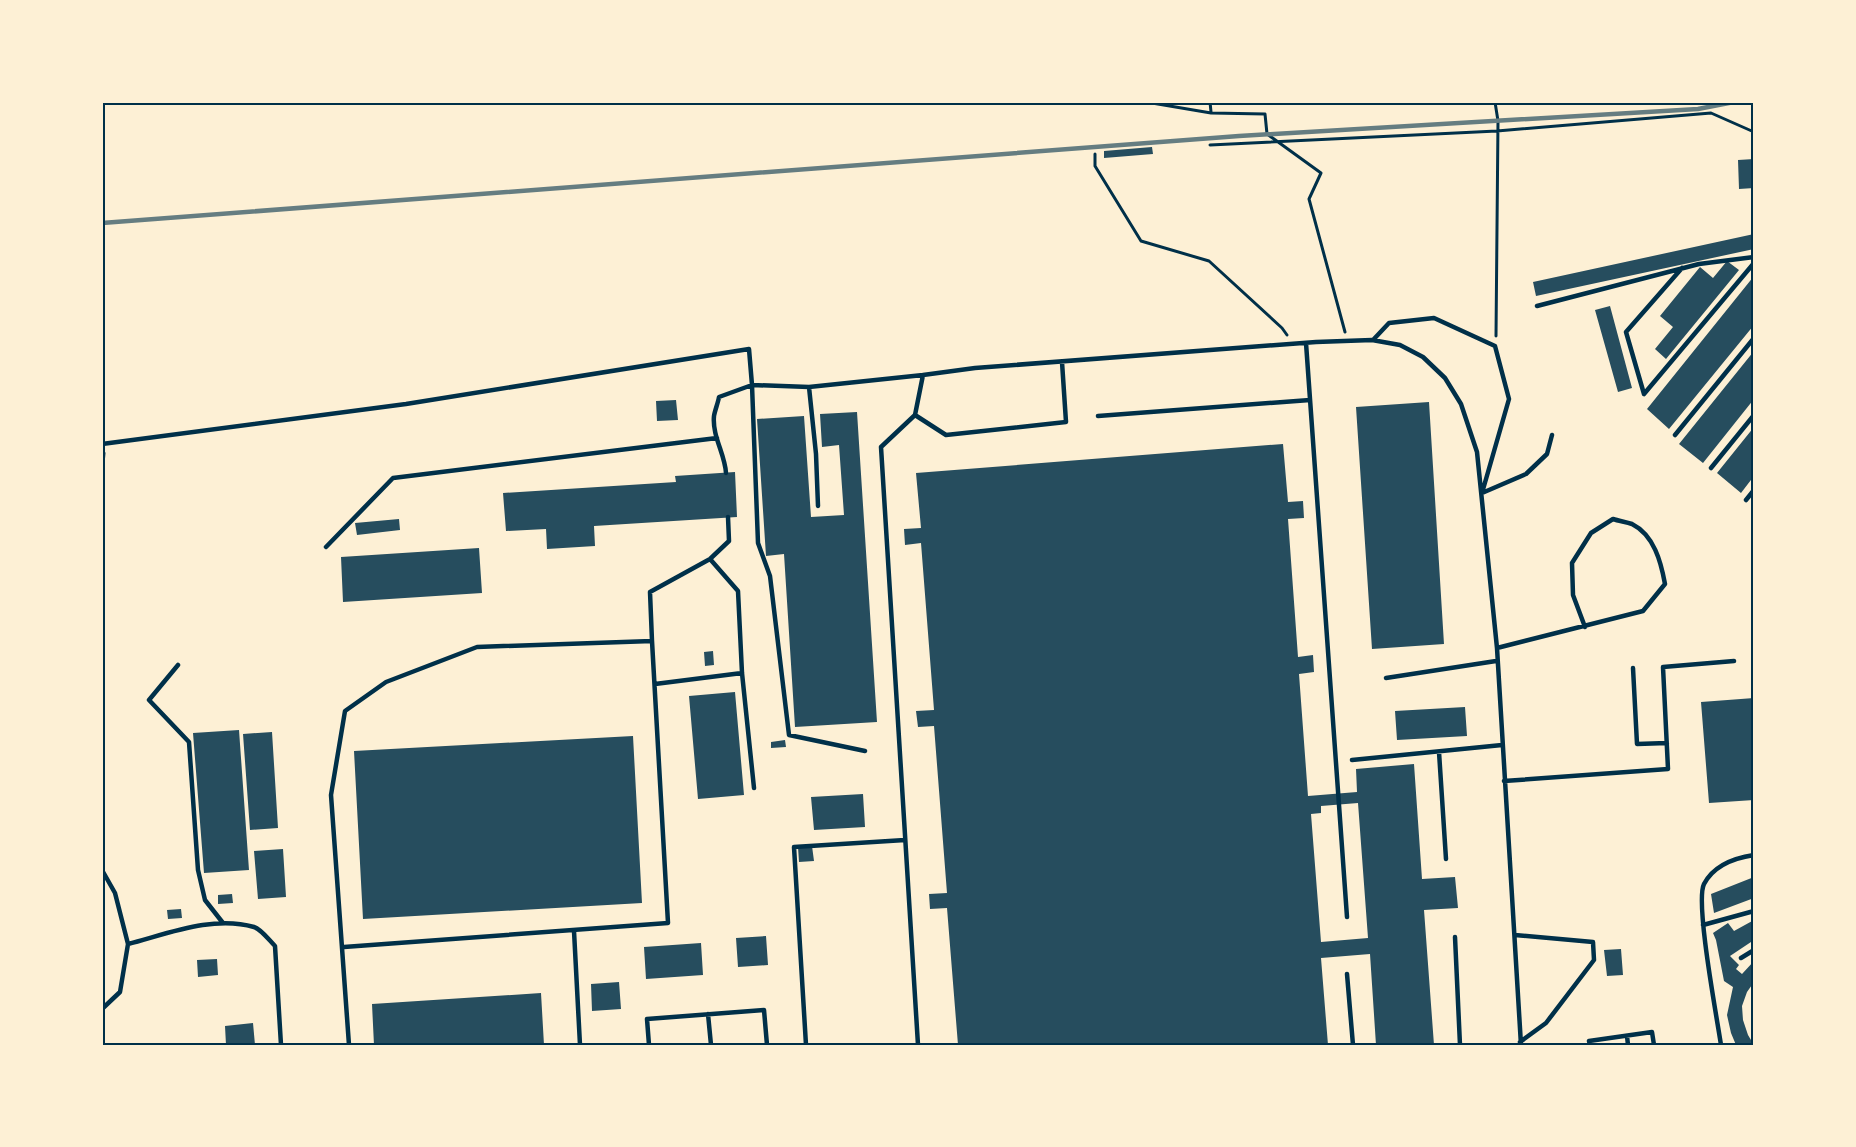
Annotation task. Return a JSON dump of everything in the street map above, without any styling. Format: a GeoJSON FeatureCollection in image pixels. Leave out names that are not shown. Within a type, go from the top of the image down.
{"type":"FeatureCollection","features":[{"type":"Feature","properties":{"kind":"lane"},"geometry":{"type":"LineString","coordinates":[[1537,306],[1699,264],[1754,257]]}},
{"type":"Feature","properties":{"kind":"lane"},"geometry":{"type":"LineString","coordinates":[[1682,268],[1626,332],[1644,394],[1754,263]]}},
{"type":"Feature","properties":{"kind":"lane"},"geometry":{"type":"LineString","coordinates":[[1372,340],[1389,323],[1434,318],[1496,346],[1509,399],[1482,493]]}},
{"type":"Feature","properties":{"kind":"lane"},"geometry":{"type":"LineString","coordinates":[[1675,435],[1754,338]]}},
{"type":"Feature","properties":{"kind":"lane"},"geometry":{"type":"LineString","coordinates":[[726,473],[714,417],[719,397],[752,385],[809,387],[975,368],[1348,341],[1372,340],[1400,345],[1423,357],[1445,378],[1461,404],[1478,452],[1497,648],[1521,1043]]}},
{"type":"Feature","properties":{"kind":"lane"},"geometry":{"type":"LineString","coordinates":[[1306,343],[1347,917]]}},
{"type":"Feature","properties":{"kind":"lane"},"geometry":{"type":"LineString","coordinates":[[104,444],[405,404],[749,349],[758,543],[770,576],[789,735],[866,751]]}},
{"type":"Feature","properties":{"kind":"lane"},"geometry":{"type":"LineString","coordinates":[[915,415],[946,435],[1066,422],[1062,362]]}},
{"type":"Feature","properties":{"kind":"lane"},"geometry":{"type":"LineString","coordinates":[[918,1045],[881,447],[915,415],[923,375]]}},
{"type":"Feature","properties":{"kind":"lane"},"geometry":{"type":"LineString","coordinates":[[809,387],[816,454],[818,506]]}},
{"type":"Feature","properties":{"kind":"lane"},"geometry":{"type":"LineString","coordinates":[[1098,416],[1310,400]]}},
{"type":"Feature","properties":{"kind":"lane"},"geometry":{"type":"LineString","coordinates":[[1711,468],[1754,415]]}},
{"type":"Feature","properties":{"kind":"lane"},"geometry":{"type":"LineString","coordinates":[[1482,493],[1526,474],[1548,454],[1552,435]]}},
{"type":"Feature","properties":{"kind":"lane"},"geometry":{"type":"LineString","coordinates":[[326,547],[393,478],[717,438]]}},
{"type":"Feature","properties":{"kind":"lane"},"geometry":{"type":"LineString","coordinates":[[1746,500],[1754,490]]}},
{"type":"Feature","properties":{"kind":"lane"},"geometry":{"type":"LineString","coordinates":[[344,947],[668,923],[650,591],[710,559],[729,541],[728,518]]}},
{"type":"Feature","properties":{"kind":"lane"},"geometry":{"type":"LineString","coordinates":[[1497,648],[1585,627],[1643,611],[1665,584],[1661,562],[1652,543],[1633,525],[1613,519],[1604,524],[1592,533],[1572,563],[1573,595],[1585,627]]}},
{"type":"Feature","properties":{"kind":"lane"},"geometry":{"type":"LineString","coordinates":[[710,559],[738,591],[742,673],[754,788]]}},
{"type":"Feature","properties":{"kind":"lane"},"geometry":{"type":"LineString","coordinates":[[349,1045],[344,947],[331,795],[345,711],[386,682],[477,647],[652,641]]}},
{"type":"Feature","properties":{"kind":"lane"},"geometry":{"type":"LineString","coordinates":[[1386,678],[1496,661]]}},
{"type":"Feature","properties":{"kind":"lane"},"geometry":{"type":"LineString","coordinates":[[1504,781],[1668,769],[1663,667],[1734,661]]}},
{"type":"Feature","properties":{"kind":"lane"},"geometry":{"type":"LineString","coordinates":[[178,664],[148,700],[189,742],[198,870],[205,900],[223,923]]}},
{"type":"Feature","properties":{"kind":"lane"},"geometry":{"type":"LineString","coordinates":[[1634,668],[1637,744],[1667,743]]}},
{"type":"Feature","properties":{"kind":"lane"},"geometry":{"type":"LineString","coordinates":[[655,684],[742,673]]}},
{"type":"Feature","properties":{"kind":"lane"},"geometry":{"type":"LineString","coordinates":[[1352,760],[1502,745]]}},
{"type":"Feature","properties":{"kind":"lane"},"geometry":{"type":"LineString","coordinates":[[1439,752],[1446,859]]}},
{"type":"Feature","properties":{"kind":"lane"},"geometry":{"type":"LineString","coordinates":[[806,1045],[794,847],[905,840]]}},
{"type":"Feature","properties":{"kind":"lane"},"geometry":{"type":"LineString","coordinates":[[1721,1045],[1703,925],[1703,885],[1718,866],[1741,857],[1754,855]]}},
{"type":"Feature","properties":{"kind":"lane"},"geometry":{"type":"LineString","coordinates":[[102,870],[115,893],[128,944],[120,992],[102,1009]]}},
{"type":"Feature","properties":{"kind":"lane"},"geometry":{"type":"LineString","coordinates":[[1703,925],[1754,910]]}},
{"type":"Feature","properties":{"kind":"lane"},"geometry":{"type":"LineString","coordinates":[[128,944],[196,927],[223,923],[256,927],[274,946],[281,1045]]}},
{"type":"Feature","properties":{"kind":"lane"},"geometry":{"type":"LineString","coordinates":[[574,931],[580,1045]]}},
{"type":"Feature","properties":{"kind":"lane"},"geometry":{"type":"LineString","coordinates":[[1515,934],[1593,942],[1594,960],[1546,1023],[1521,1043]]}},
{"type":"Feature","properties":{"kind":"lane"},"geometry":{"type":"LineString","coordinates":[[1455,937],[1460,1045]]}},
{"type":"Feature","properties":{"kind":"lane"},"geometry":{"type":"LineString","coordinates":[[1741,958],[1754,950]]}},
{"type":"Feature","properties":{"kind":"lane"},"geometry":{"type":"LineString","coordinates":[[1347,974],[1353,1045]]}},
{"type":"Feature","properties":{"kind":"lane"},"geometry":{"type":"LineString","coordinates":[[1754,1005],[1754,1023]]}},
{"type":"Feature","properties":{"kind":"lane"},"geometry":{"type":"LineString","coordinates":[[650,1045],[647,1019],[764,1010],[767,1045]]}},
{"type":"Feature","properties":{"kind":"lane"},"geometry":{"type":"LineString","coordinates":[[708,1014],[711,1045]]}},
{"type":"Feature","properties":{"kind":"lane"},"geometry":{"type":"LineString","coordinates":[[1590,1045],[1589,1041],[1652,1032],[1654,1045]]}},
{"type":"Feature","properties":{"kind":"lane"},"geometry":{"type":"LineString","coordinates":[[1627,1036],[1628,1045]]}},
{"type":"Feature","properties":{"kind":"path"},"geometry":{"type":"LineString","coordinates":[[1146,102],[1211,113],[1265,114],[1267,134],[1321,174],[1309,199],[1348,341]]}},
{"type":"Feature","properties":{"kind":"path"},"geometry":{"type":"LineString","coordinates":[[1210,102],[1211,113]]}},
{"type":"Feature","properties":{"kind":"path"},"geometry":{"type":"LineString","coordinates":[[1495,102],[1497,131],[1496,346]]}},
{"type":"Feature","properties":{"kind":"path"},"geometry":{"type":"LineString","coordinates":[[1210,145],[1497,131],[1711,113],[1754,132]]}},
{"type":"Feature","properties":{"kind":"path"},"geometry":{"type":"LineString","coordinates":[[1095,154],[1095,166],[1141,241],[1209,261],[1282,328],[1292,344]]}},
{"type":"Feature","properties":{"kind":"path"},"geometry":{"type":"LineString","coordinates":[[102,475],[104,444]]}},
{"type":"Feature","properties":{"kind":"building"},"geometry":{"type":"Polygon","coordinates":[[[1152,147],[1153,154],[1104,158],[1104,151],[1152,147]]]}},
{"type":"Feature","properties":{"kind":"building"},"geometry":{"type":"Polygon","coordinates":[[[1754,159],[1754,188],[1739,189],[1738,160],[1754,159]]]}},
{"type":"Feature","properties":{"kind":"building"},"geometry":{"type":"Polygon","coordinates":[[[1754,234],[1754,249],[1536,296],[1533,282],[1754,234]]]}},
{"type":"Feature","properties":{"kind":"building"},"geometry":{"type":"Polygon","coordinates":[[[1727,261],[1739,270],[1666,359],[1655,349],[1673,327],[1660,316],[1700,267],[1713,278],[1727,261]]]}},
{"type":"Feature","properties":{"kind":"building"},"geometry":{"type":"Polygon","coordinates":[[[1754,276],[1754,325],[1669,429],[1647,409],[1754,276]]]}},
{"type":"Feature","properties":{"kind":"building"},"geometry":{"type":"Polygon","coordinates":[[[1610,306],[1632,388],[1618,392],[1595,310],[1610,306]]]}},
{"type":"Feature","properties":{"kind":"building"},"geometry":{"type":"Polygon","coordinates":[[[1754,351],[1754,399],[1703,463],[1679,444],[1754,351]]]}},
{"type":"Feature","properties":{"kind":"building"},"geometry":{"type":"Polygon","coordinates":[[[676,400],[678,420],[657,421],[656,401],[676,400]]]}},
{"type":"Feature","properties":{"kind":"building"},"geometry":{"type":"Polygon","coordinates":[[[1429,402],[1444,644],[1372,649],[1356,407],[1429,402]]]}},
{"type":"Feature","properties":{"kind":"building"},"geometry":{"type":"Polygon","coordinates":[[[857,412],[877,722],[795,727],[784,554],[766,556],[757,419],[804,416],[811,517],[844,515],[839,445],[822,447],[820,414],[857,412]]]}},
{"type":"Feature","properties":{"kind":"building"},"geometry":{"type":"Polygon","coordinates":[[[1754,427],[1754,476],[1741,493],[1717,473],[1754,427]]]}},
{"type":"Feature","properties":{"kind":"building"},"geometry":{"type":"Polygon","coordinates":[[[1283,444],[1288,502],[1303,501],[1304,518],[1288,519],[1298,657],[1313,655],[1314,672],[1299,674],[1308,796],[1357,792],[1356,769],[1414,764],[1422,879],[1455,877],[1458,908],[1424,910],[1434,1045],[1376,1045],[1370,954],[1321,958],[1328,1045],[958,1045],[947,908],[930,909],[929,894],[947,893],[934,726],[918,727],[916,711],[934,710],[921,543],[905,545],[904,529],[921,528],[916,473],[1283,444]],[[1358,803],[1321,806],[1321,813],[1311,814],[1321,942],[1368,938],[1358,803]]]}},
{"type":"Feature","properties":{"kind":"building"},"geometry":{"type":"Polygon","coordinates":[[[735,472],[737,517],[594,526],[595,546],[547,549],[546,529],[506,531],[503,493],[676,482],[675,476],[735,472]]]}},
{"type":"Feature","properties":{"kind":"building"},"geometry":{"type":"Polygon","coordinates":[[[399,519],[400,530],[357,535],[355,523],[399,519]]]}},
{"type":"Feature","properties":{"kind":"building"},"geometry":{"type":"Polygon","coordinates":[[[479,548],[482,593],[343,602],[341,557],[479,548]]]}},
{"type":"Feature","properties":{"kind":"building"},"geometry":{"type":"Polygon","coordinates":[[[713,651],[714,665],[705,666],[704,652],[713,651]]]}},
{"type":"Feature","properties":{"kind":"building"},"geometry":{"type":"Polygon","coordinates":[[[735,692],[744,795],[698,799],[689,696],[735,692]]]}},
{"type":"Feature","properties":{"kind":"building"},"geometry":{"type":"Polygon","coordinates":[[[1754,698],[1754,800],[1709,803],[1701,702],[1754,698]]]}},
{"type":"Feature","properties":{"kind":"building"},"geometry":{"type":"Polygon","coordinates":[[[1465,707],[1467,736],[1397,740],[1395,711],[1465,707]]]}},
{"type":"Feature","properties":{"kind":"building"},"geometry":{"type":"Polygon","coordinates":[[[239,730],[249,870],[204,873],[193,733],[239,730]]]}},
{"type":"Feature","properties":{"kind":"building"},"geometry":{"type":"Polygon","coordinates":[[[272,732],[278,828],[250,830],[243,734],[272,732]]]}},
{"type":"Feature","properties":{"kind":"building"},"geometry":{"type":"Polygon","coordinates":[[[633,736],[642,903],[363,919],[354,751],[633,736]]]}},
{"type":"Feature","properties":{"kind":"building"},"geometry":{"type":"Polygon","coordinates":[[[785,740],[786,747],[771,748],[771,742],[785,740]]]}},
{"type":"Feature","properties":{"kind":"building"},"geometry":{"type":"Polygon","coordinates":[[[863,794],[865,827],[814,830],[811,797],[863,794]]]}},
{"type":"Feature","properties":{"kind":"building"},"geometry":{"type":"Polygon","coordinates":[[[812,846],[814,861],[799,862],[798,847],[812,846]]]}},
{"type":"Feature","properties":{"kind":"building"},"geometry":{"type":"Polygon","coordinates":[[[283,849],[286,897],[258,899],[254,851],[283,849]]]}},
{"type":"Feature","properties":{"kind":"building"},"geometry":{"type":"Polygon","coordinates":[[[1754,877],[1754,898],[1714,913],[1711,894],[1754,877]]]}},
{"type":"Feature","properties":{"kind":"building"},"geometry":{"type":"Polygon","coordinates":[[[232,894],[233,903],[218,904],[218,895],[232,894]]]}},
{"type":"Feature","properties":{"kind":"building"},"geometry":{"type":"Polygon","coordinates":[[[181,909],[182,918],[168,919],[167,910],[181,909]]]}},
{"type":"Feature","properties":{"kind":"building"},"geometry":{"type":"Polygon","coordinates":[[[1754,920],[1754,940],[1730,956],[1739,965],[1736,969],[1742,974],[1754,961],[1754,982],[1742,1006],[1743,1020],[1754,1045],[1736,1045],[1727,1015],[1733,987],[1724,981],[1713,933],[1728,923],[1734,931],[1754,920]]]}},
{"type":"Feature","properties":{"kind":"building"},"geometry":{"type":"Polygon","coordinates":[[[766,936],[768,965],[738,967],[736,938],[766,936]]]}},
{"type":"Feature","properties":{"kind":"building"},"geometry":{"type":"Polygon","coordinates":[[[701,943],[703,975],[646,979],[644,947],[701,943]]]}},
{"type":"Feature","properties":{"kind":"building"},"geometry":{"type":"Polygon","coordinates":[[[1621,949],[1623,975],[1607,976],[1604,950],[1621,949]]]}},
{"type":"Feature","properties":{"kind":"building"},"geometry":{"type":"Polygon","coordinates":[[[217,959],[218,975],[198,977],[197,960],[217,959]]]}},
{"type":"Feature","properties":{"kind":"building"},"geometry":{"type":"Polygon","coordinates":[[[619,982],[621,1009],[592,1011],[591,984],[619,982]]]}},
{"type":"Feature","properties":{"kind":"building"},"geometry":{"type":"Polygon","coordinates":[[[541,993],[544,1045],[374,1045],[372,1004],[541,993]]]}},
{"type":"Feature","properties":{"kind":"building"},"geometry":{"type":"Polygon","coordinates":[[[253,1023],[255,1045],[226,1045],[225,1026],[253,1023]]]}},
{"type":"Feature","properties":{"kind":"railway"},"geometry":{"type":"LineString","coordinates":[[102,223],[1239,136],[1698,109],[1734,102]]}}]}
